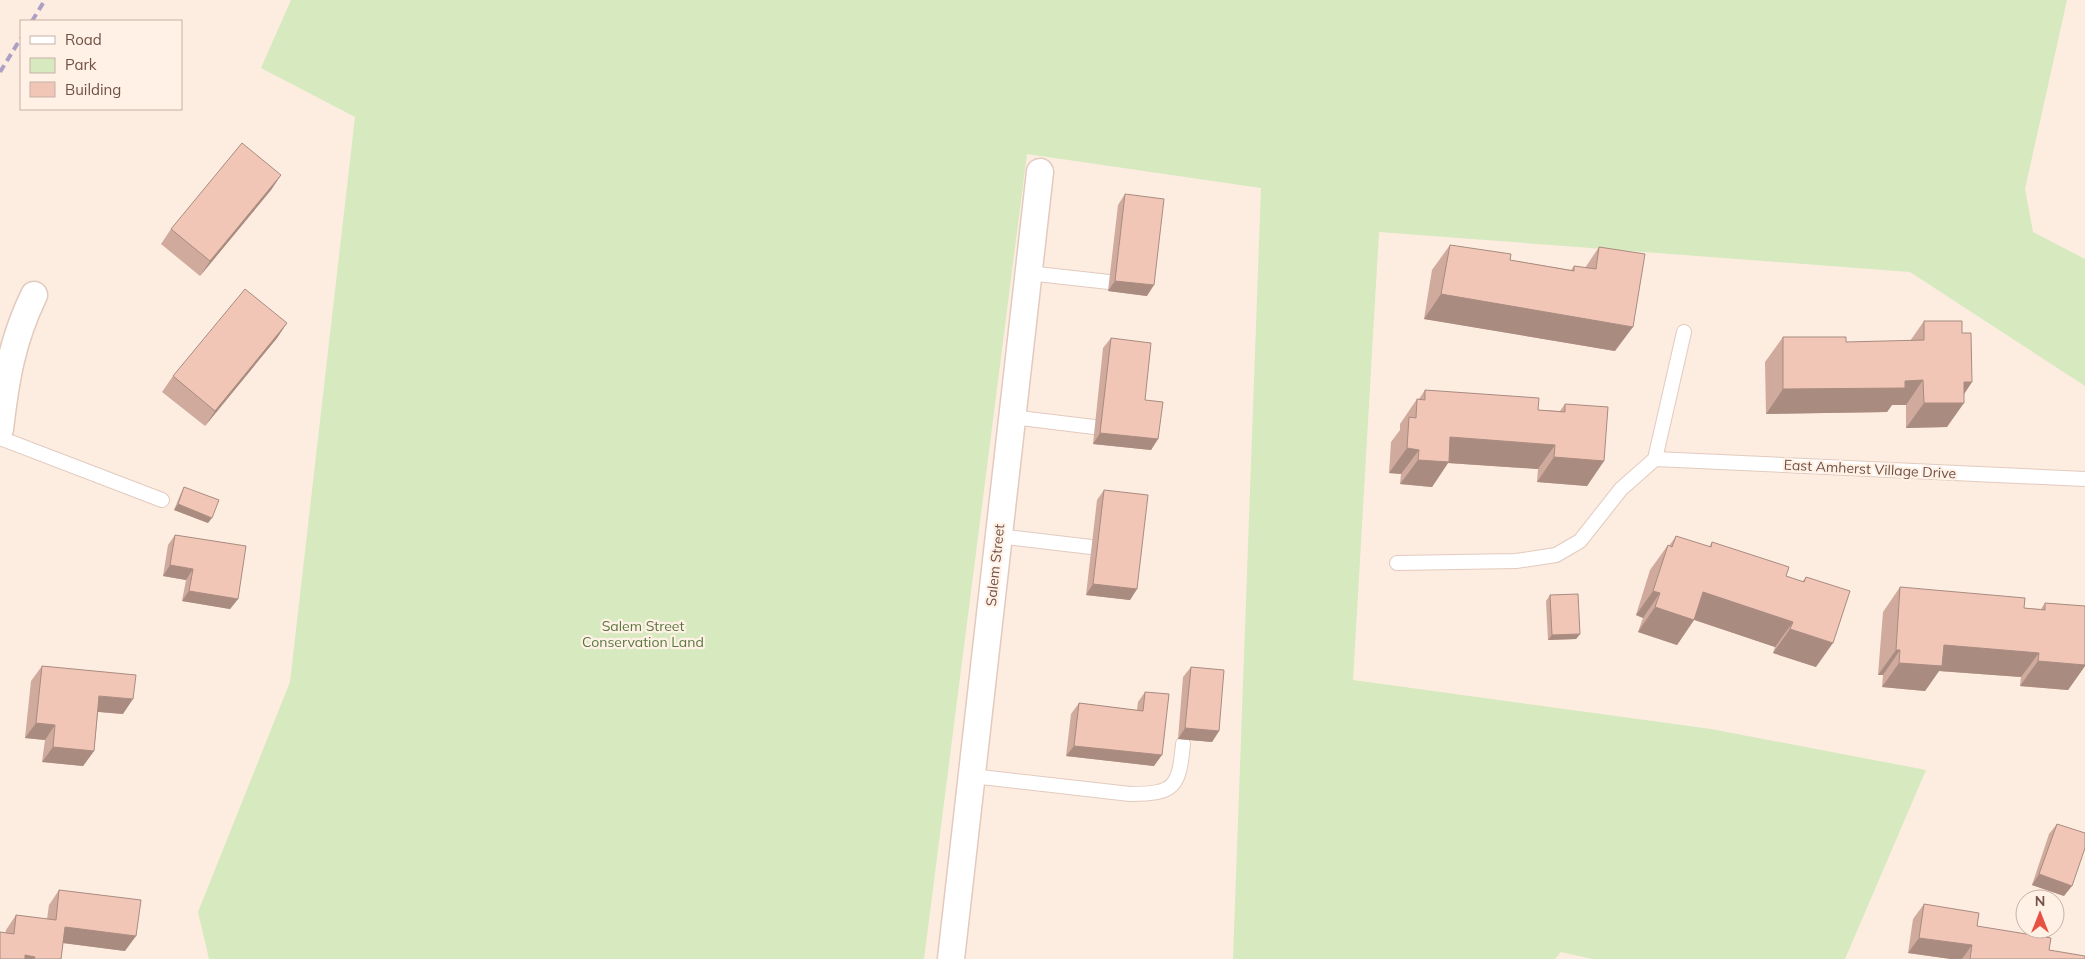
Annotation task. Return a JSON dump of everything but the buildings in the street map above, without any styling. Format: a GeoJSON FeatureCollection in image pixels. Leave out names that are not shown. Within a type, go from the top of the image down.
{"type":"FeatureCollection","features":[{"type":"Feature","properties":{"kind":"street","name":"Salem Street"},"geometry":{"type":"LineString","coordinates":[[951,959],[1040,172]]}},
{"type":"Feature","properties":{"kind":"street"},"geometry":{"type":"LineString","coordinates":[[0,429],[5,384],[12,354],[20,324],[34,295]]}},
{"type":"Feature","properties":{"kind":"lane"},"geometry":{"type":"LineString","coordinates":[[1028,273],[1109,282]]}},
{"type":"Feature","properties":{"kind":"lane"},"geometry":{"type":"LineString","coordinates":[[1398,563],[1516,561],[1556,555],[1580,542],[1622,490],[1655,459],[1684,332]]}},
{"type":"Feature","properties":{"kind":"lane"},"geometry":{"type":"LineString","coordinates":[[1012,417],[1094,427]]}},
{"type":"Feature","properties":{"kind":"lane"},"geometry":{"type":"LineString","coordinates":[[0,438],[162,500]]}},
{"type":"Feature","properties":{"kind":"lane","name":"East Amherst Village Drive"},"geometry":{"type":"LineString","coordinates":[[1655,459],[2085,479]]}},
{"type":"Feature","properties":{"kind":"lane"},"geometry":{"type":"LineString","coordinates":[[998,536],[1091,546]]}},
{"type":"Feature","properties":{"kind":"lane"},"geometry":{"type":"LineString","coordinates":[[972,776],[1130,794],[1156,794],[1175,783],[1181,769],[1184,744]]}},
{"type":"Feature","properties":{"kind":"green space","name":"Salem Street Conservation Land"},"geometry":{"type":"Polygon","coordinates":[[[291,0],[2067,0],[2025,189],[2033,232],[2085,259],[2085,386],[1910,272],[1379,232],[1353,680],[1711,729],[1926,770],[1845,959],[1592,959],[1561,952],[1555,959],[1233,959],[1261,188],[1027,154],[924,959],[209,959],[198,912],[290,682],[355,117],[261,68],[291,0]]]}},
{"type":"Feature","properties":{"kind":"railway"},"geometry":{"type":"LineString","coordinates":[[33,20],[45,0]]}},
{"type":"Feature","properties":{"kind":"railway"},"geometry":{"type":"LineString","coordinates":[[0,72],[20,40]]}}]}
